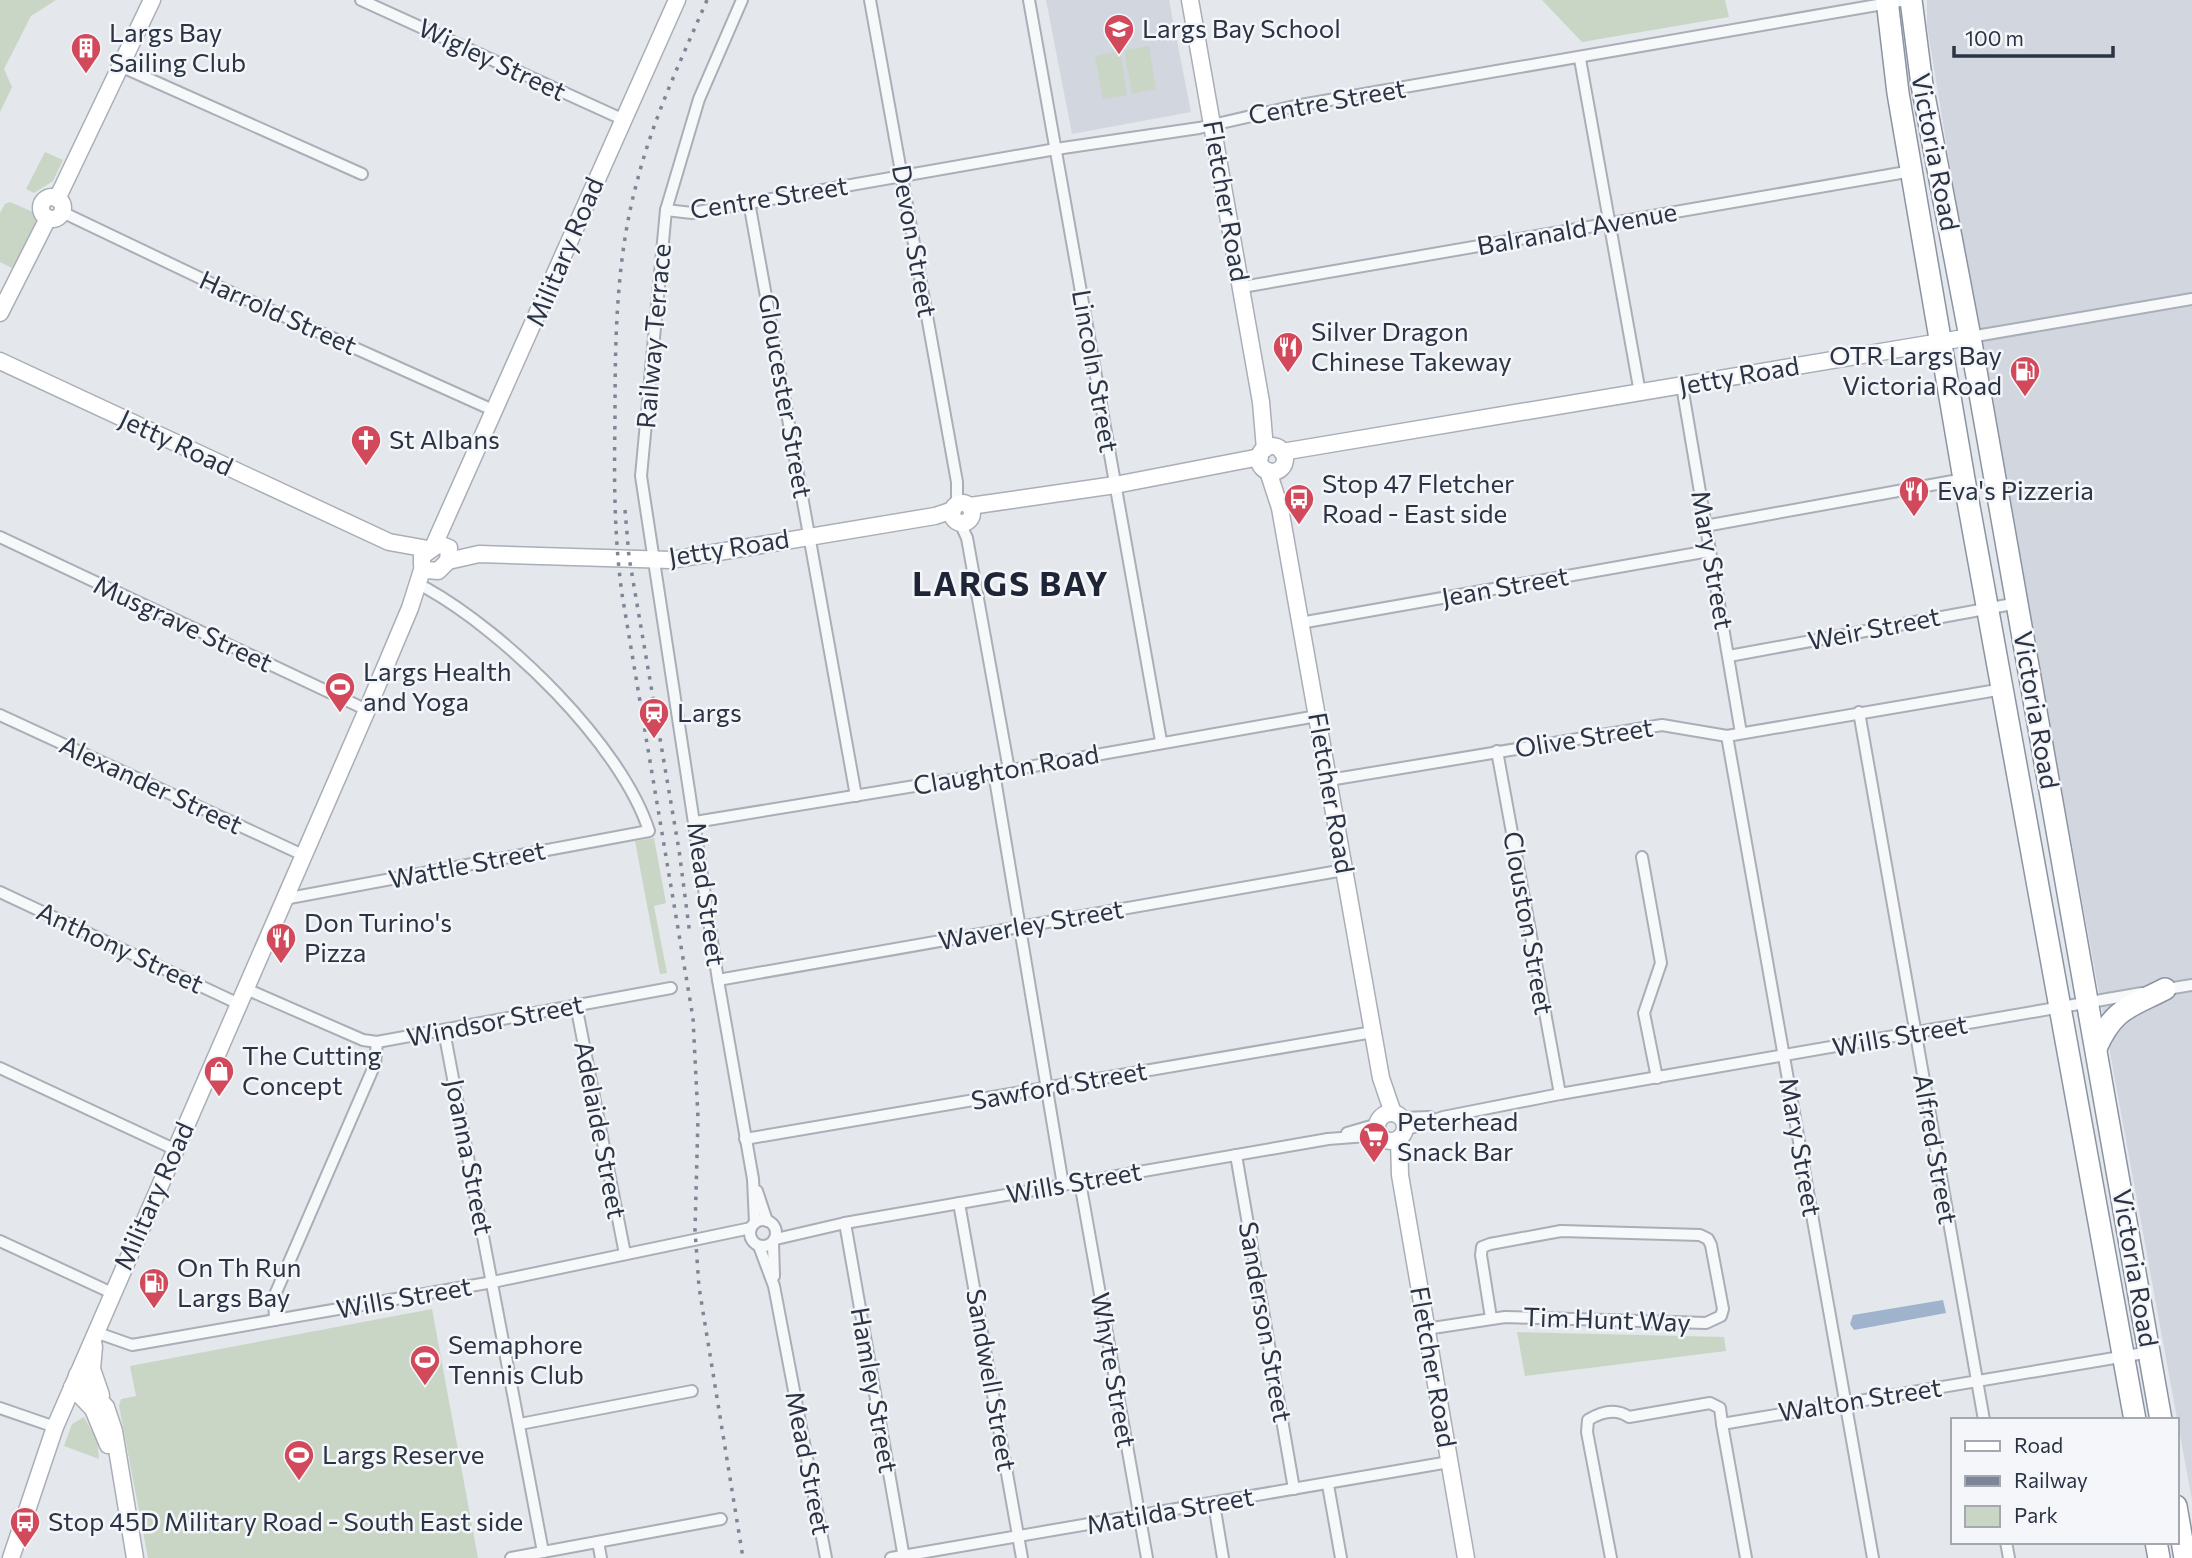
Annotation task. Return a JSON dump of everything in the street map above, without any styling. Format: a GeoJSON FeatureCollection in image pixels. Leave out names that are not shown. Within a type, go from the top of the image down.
{"type":"FeatureCollection","features":[{"type":"Feature","properties":{"kind":"highway","name":"Victoria Road"},"geometry":{"type":"LineString","coordinates":[[1898,1],[1912,171],[1943,341],[1964,479],[2005,689],[2059,1008],[2135,1418]]}},
{"type":"Feature","properties":{"kind":"highway","name":"Victoria Road"},"geometry":{"type":"LineString","coordinates":[[1898,1],[1922,85],[1970,337],[2161,1418]]}},
{"type":"Feature","properties":{"kind":"highway"},"geometry":{"type":"LineString","coordinates":[[2096,1048],[2111,1019],[2165,989]]}},
{"type":"Feature","properties":{"kind":"highway"},"geometry":{"type":"LineString","coordinates":[[2178,1518],[2185,1558]]}},
{"type":"Feature","properties":{"kind":"street"},"geometry":{"type":"LineString","coordinates":[[0,313],[55,209],[152,0]]}},
{"type":"Feature","properties":{"kind":"street","name":"Wigley Street"},"geometry":{"type":"LineString","coordinates":[[361,0],[622,119]]}},
{"type":"Feature","properties":{"kind":"street","name":"Military Road"},"geometry":{"type":"LineString","coordinates":[[410,608],[426,588],[454,505],[622,119],[677,0]]}},
{"type":"Feature","properties":{"kind":"street","name":"Railway Terrace"},"geometry":{"type":"LineString","coordinates":[[653,559],[641,476],[666,210],[699,99],[742,0]]}},
{"type":"Feature","properties":{"kind":"street","name":"Devon Street"},"geometry":{"type":"LineString","coordinates":[[870,0],[1009,770]]}},
{"type":"Feature","properties":{"kind":"street","name":"Lincoln Street"},"geometry":{"type":"LineString","coordinates":[[1028,0],[1161,741]]}},
{"type":"Feature","properties":{"kind":"street","name":"Fletcher Road"},"geometry":{"type":"LineString","coordinates":[[1190,0],[1466,1558]]}},
{"type":"Feature","properties":{"kind":"street","name":"Centre Street"},"geometry":{"type":"LineString","coordinates":[[666,210],[692,213],[1056,149],[1199,128],[1212,123],[1898,1]]}},
{"type":"Feature","properties":{"kind":"street"},"geometry":{"type":"LineString","coordinates":[[1580,59],[1640,393]]}},
{"type":"Feature","properties":{"kind":"street"},"geometry":{"type":"LineString","coordinates":[[120,66],[362,174]]}},
{"type":"Feature","properties":{"kind":"street","name":"Balranald Avenue"},"geometry":{"type":"LineString","coordinates":[[1242,287],[1912,171]]}},
{"type":"Feature","properties":{"kind":"street","name":"Gloucester Street"},"geometry":{"type":"LineString","coordinates":[[749,202],[856,796]]}},
{"type":"Feature","properties":{"kind":"street","name":"Harrold Street"},"geometry":{"type":"LineString","coordinates":[[55,209],[219,287],[495,411]]}},
{"type":"Feature","properties":{"kind":"street","name":"Jetty Road"},"geometry":{"type":"LineString","coordinates":[[0,361],[389,542],[436,556],[479,554],[653,559],[688,558],[935,516],[963,516],[996,504],[1217,465],[1272,459],[1327,446],[2192,299]]}},
{"type":"Feature","properties":{"kind":"street","name":"Mary Street"},"geometry":{"type":"LineString","coordinates":[[1682,386],[1741,733]]}},
{"type":"Feature","properties":{"kind":"street"},"geometry":{"type":"LineString","coordinates":[[1705,526],[1964,479]]}},
{"type":"Feature","properties":{"kind":"street","name":"Musgrave Street"},"geometry":{"type":"LineString","coordinates":[[0,537],[367,710]]}},
{"type":"Feature","properties":{"kind":"street","name":"Jean Street"},"geometry":{"type":"LineString","coordinates":[[1300,623],[1709,551]]}},
{"type":"Feature","properties":{"kind":"street","name":"Military Road"},"geometry":{"type":"LineString","coordinates":[[11,1558],[55,1427],[74,1381],[410,608],[436,556]]}},
{"type":"Feature","properties":{"kind":"street","name":"Mead Street"},"geometry":{"type":"LineString","coordinates":[[653,559],[653,582],[661,609],[718,980],[753,1179],[766,1230],[774,1286],[826,1558]]}},
{"type":"Feature","properties":{"kind":"street","name":"Wattle Street"},"geometry":{"type":"LineString","coordinates":[[284,899],[649,831],[640,802],[549,685],[494,636],[426,588]]}},
{"type":"Feature","properties":{"kind":"street","name":"Weir Street"},"geometry":{"type":"LineString","coordinates":[[1730,656],[2018,603]]}},
{"type":"Feature","properties":{"kind":"street","name":"Olive Street"},"geometry":{"type":"LineString","coordinates":[[1329,780],[1662,724],[1727,736],[2005,689]]}},
{"type":"Feature","properties":{"kind":"street","name":"Alfred Street"},"geometry":{"type":"LineString","coordinates":[[1859,712],[1984,1418]]}},
{"type":"Feature","properties":{"kind":"street","name":"Alexander Street"},"geometry":{"type":"LineString","coordinates":[[0,715],[303,855]]}},
{"type":"Feature","properties":{"kind":"street","name":"Claughton Road"},"geometry":{"type":"LineString","coordinates":[[695,822],[994,774],[1161,741],[1317,716]]}},
{"type":"Feature","properties":{"kind":"street","name":"Mary Street"},"geometry":{"type":"LineString","coordinates":[[1727,736],[1873,1558]]}},
{"type":"Feature","properties":{"kind":"street","name":"Clouston Street"},"geometry":{"type":"LineString","coordinates":[[1497,751],[1560,1094]]}},
{"type":"Feature","properties":{"kind":"street"},"geometry":{"type":"LineString","coordinates":[[994,774],[1063,1185]]}},
{"type":"Feature","properties":{"kind":"street"},"geometry":{"type":"LineString","coordinates":[[1642,857],[1661,963],[1644,1013],[1657,1078]]}},
{"type":"Feature","properties":{"kind":"street","name":"Waverley Street"},"geometry":{"type":"LineString","coordinates":[[718,980],[1344,870]]}},
{"type":"Feature","properties":{"kind":"street","name":"Anthony Street"},"geometry":{"type":"LineString","coordinates":[[0,892],[243,996]]}},
{"type":"Feature","properties":{"kind":"street","name":"Wills Street"},"geometry":{"type":"LineString","coordinates":[[95,1332],[132,1345],[493,1282],[714,1238],[845,1223],[1328,1139],[1560,1094],[1915,1035],[2192,985]]}},
{"type":"Feature","properties":{"kind":"street","name":"Windsor Street"},"geometry":{"type":"LineString","coordinates":[[243,996],[363,1040],[377,1042],[671,988]]}},
{"type":"Feature","properties":{"kind":"street","name":"Adelaide Street"},"geometry":{"type":"LineString","coordinates":[[576,1005],[625,1254]]}},
{"type":"Feature","properties":{"kind":"street","name":"Joanna Street"},"geometry":{"type":"LineString","coordinates":[[444,1031],[543,1552]]}},
{"type":"Feature","properties":{"kind":"street","name":"Sawford Street"},"geometry":{"type":"LineString","coordinates":[[746,1139],[1373,1032]]}},
{"type":"Feature","properties":{"kind":"street"},"geometry":{"type":"LineString","coordinates":[[275,1320],[274,1297],[375,1065],[377,1042]]}},
{"type":"Feature","properties":{"kind":"street"},"geometry":{"type":"LineString","coordinates":[[0,1068],[174,1149]]}},
{"type":"Feature","properties":{"kind":"street","name":"Sanderson Street"},"geometry":{"type":"LineString","coordinates":[[1236,1155],[1294,1489]]}},
{"type":"Feature","properties":{"kind":"street","name":"Whyte Street"},"geometry":{"type":"LineString","coordinates":[[1080,1182],[1147,1558]]}},
{"type":"Feature","properties":{"kind":"street","name":"Sandwell Street"},"geometry":{"type":"LineString","coordinates":[[959,1203],[1022,1558]]}},
{"type":"Feature","properties":{"kind":"street","name":"Hamley Street"},"geometry":{"type":"LineString","coordinates":[[845,1223],[903,1557]]}},
{"type":"Feature","properties":{"kind":"street"},"geometry":{"type":"LineString","coordinates":[[755,1243],[766,1230]]}},
{"type":"Feature","properties":{"kind":"street","name":"Wills Street"},"geometry":{"type":"LineString","coordinates":[[714,1238],[755,1243],[766,1230]]}},
{"type":"Feature","properties":{"kind":"street","name":"Tim Hunt Way"},"geometry":{"type":"LineString","coordinates":[[1426,1329],[1491,1318],[1706,1323],[1721,1316],[1723,1309],[1711,1245],[1708,1239],[1700,1235],[1561,1231],[1482,1247],[1491,1318]]}},
{"type":"Feature","properties":{"kind":"street"},"geometry":{"type":"LineString","coordinates":[[0,1241],[112,1293]]}},
{"type":"Feature","properties":{"kind":"street","name":"Mead Street"},"geometry":{"type":"LineString","coordinates":[[755,1243],[774,1286]]}},
{"type":"Feature","properties":{"kind":"street"},"geometry":{"type":"LineString","coordinates":[[95,1332],[92,1369],[114,1431],[135,1558]]}},
{"type":"Feature","properties":{"kind":"street","name":"Walton Street"},"geometry":{"type":"LineString","coordinates":[[1722,1424],[1846,1401],[2150,1353]]}},
{"type":"Feature","properties":{"kind":"street"},"geometry":{"type":"LineString","coordinates":[[74,1381],[106,1407]]}},
{"type":"Feature","properties":{"kind":"street"},"geometry":{"type":"LineString","coordinates":[[74,1381],[93,1409],[101,1427],[127,1516]]}},
{"type":"Feature","properties":{"kind":"street"},"geometry":{"type":"LineString","coordinates":[[520,1424],[692,1391]]}},
{"type":"Feature","properties":{"kind":"street"},"geometry":{"type":"LineString","coordinates":[[1611,1558],[1587,1432],[1588,1420],[1601,1413],[1622,1412],[1629,1417],[1710,1403],[1720,1408],[1746,1558]]}},
{"type":"Feature","properties":{"kind":"street"},"geometry":{"type":"LineString","coordinates":[[0,1408],[55,1427]]}},
{"type":"Feature","properties":{"kind":"street","name":"Matilda Street"},"geometry":{"type":"LineString","coordinates":[[891,1558],[1328,1485],[1449,1462]]}},
{"type":"Feature","properties":{"kind":"street"},"geometry":{"type":"LineString","coordinates":[[1328,1485],[1341,1558]]}},
{"type":"Feature","properties":{"kind":"street"},"geometry":{"type":"LineString","coordinates":[[1213,1504],[1223,1558]]}},
{"type":"Feature","properties":{"kind":"street"},"geometry":{"type":"LineString","coordinates":[[511,1558],[721,1519]]}},
{"type":"Feature","properties":{"kind":"street"},"geometry":{"type":"LineString","coordinates":[[598,1542],[601,1558]]}},
{"type":"Feature","properties":{"kind":"shaded area","name":"Largs Bay School"},"geometry":{"type":"Polygon","coordinates":[[[1046,0],[1169,0],[1191,112],[1072,134],[1046,0]]]}},
{"type":"Feature","properties":{"kind":"shaded area"},"geometry":{"type":"Polygon","coordinates":[[[1927,0],[2192,0],[2192,1500],[1974,311],[1927,26],[1927,0]]]}},
{"type":"Feature","properties":{"kind":"green space"},"geometry":{"type":"Polygon","coordinates":[[[0,0],[56,0],[31,16],[4,69],[12,87],[0,112],[0,0]]]}},
{"type":"Feature","properties":{"kind":"green space"},"geometry":{"type":"Polygon","coordinates":[[[1542,0],[1725,0],[1729,17],[1582,42],[1542,0]]]}},
{"type":"Feature","properties":{"kind":"green space"},"geometry":{"type":"Polygon","coordinates":[[[1149,46],[1156,89],[1132,94],[1124,50],[1149,46]]]}},
{"type":"Feature","properties":{"kind":"green space"},"geometry":{"type":"Polygon","coordinates":[[[1120,51],[1127,95],[1103,99],[1095,56],[1120,51]]]}},
{"type":"Feature","properties":{"kind":"green space"},"geometry":{"type":"Polygon","coordinates":[[[45,152],[63,160],[53,181],[34,193],[26,189],[45,152]]]}},
{"type":"Feature","properties":{"kind":"green space"},"geometry":{"type":"Polygon","coordinates":[[[10,202],[33,212],[36,221],[14,269],[0,262],[0,213],[5,204],[10,202]]]}},
{"type":"Feature","properties":{"kind":"green space"},"geometry":{"type":"Polygon","coordinates":[[[654,838],[666,903],[654,906],[667,973],[660,974],[635,841],[654,838]]]}},
{"type":"Feature","properties":{"kind":"green space","name":"Largs Reserve"},"geometry":{"type":"Polygon","coordinates":[[[432,1309],[478,1558],[148,1558],[119,1406],[121,1399],[136,1396],[130,1366],[432,1309]]]}},
{"type":"Feature","properties":{"kind":"green space"},"geometry":{"type":"Polygon","coordinates":[[[1517,1332],[1724,1337],[1726,1351],[1525,1376],[1517,1332]]]}},
{"type":"Feature","properties":{"kind":"green space"},"geometry":{"type":"Polygon","coordinates":[[[84,1417],[97,1440],[99,1459],[64,1446],[72,1424],[84,1417]]]}},
{"type":"Feature","properties":{"kind":"water"},"geometry":{"type":"Polygon","coordinates":[[[1943,1300],[1946,1313],[1854,1330],[1850,1324],[1853,1315],[1943,1300]]]}},
{"type":"Feature","properties":{"kind":"railway"},"geometry":{"type":"LineString","coordinates":[[707,0],[652,132],[638,178],[625,237],[616,328],[615,507],[622,594],[693,1018],[698,1118],[695,1230],[699,1287],[743,1558]]}},
{"type":"Feature","properties":{"kind":"railway"},"geometry":{"type":"LineString","coordinates":[[625,510],[629,557],[679,850],[690,935]]}},
{"type":"Feature","properties":{"kind":"place","name":"Largs Bay School"},"geometry":{"type":"Point","coordinates":[1119,56]}},
{"type":"Feature","properties":{"kind":"place","name":"Largs Bay Sailing Club"},"geometry":{"type":"Point","coordinates":[86,75]}},
{"type":"Feature","properties":{"kind":"place","name":"Silver Dragon Chinese Takeway"},"geometry":{"type":"Point","coordinates":[1288,374]}},
{"type":"Feature","properties":{"kind":"place","name":"OTR Largs Bay Victoria Road"},"geometry":{"type":"Point","coordinates":[2025,398]}},
{"type":"Feature","properties":{"kind":"place","name":"St Albans"},"geometry":{"type":"Point","coordinates":[366,467]}},
{"type":"Feature","properties":{"kind":"place","name":"Eva's Pizzeria"},"geometry":{"type":"Point","coordinates":[1914,518]}},
{"type":"Feature","properties":{"kind":"place","name":"Stop 47 Fletcher Road - East side"},"geometry":{"type":"Point","coordinates":[1299,526]}},
{"type":"Feature","properties":{"kind":"place","name":"Largs Health and Yoga"},"geometry":{"type":"Point","coordinates":[340,714]}},
{"type":"Feature","properties":{"kind":"place","name":"Largs"},"geometry":{"type":"Point","coordinates":[654,740]}},
{"type":"Feature","properties":{"kind":"place","name":"Don Turino's Pizza"},"geometry":{"type":"Point","coordinates":[281,965]}},
{"type":"Feature","properties":{"kind":"place","name":"The Cutting Concept"},"geometry":{"type":"Point","coordinates":[219,1098]}},
{"type":"Feature","properties":{"kind":"place","name":"Peterhead Snack Bar"},"geometry":{"type":"Point","coordinates":[1374,1164]}},
{"type":"Feature","properties":{"kind":"place","name":"On Th Run Largs Bay"},"geometry":{"type":"Point","coordinates":[154,1310]}},
{"type":"Feature","properties":{"kind":"place","name":"Semaphore Tennis Club"},"geometry":{"type":"Point","coordinates":[425,1387]}},
{"type":"Feature","properties":{"kind":"place","name":"Largs Reserve"},"geometry":{"type":"Point","coordinates":[299,1482]}},
{"type":"Feature","properties":{"kind":"place","name":"Stop 45D Military Road - South East side"},"geometry":{"type":"Point","coordinates":[25,1549]}},
{"type":"Feature","properties":{"kind":"district","name":"LARGS BAY"},"geometry":{"type":"Point","coordinates":[1011,584]}}]}
